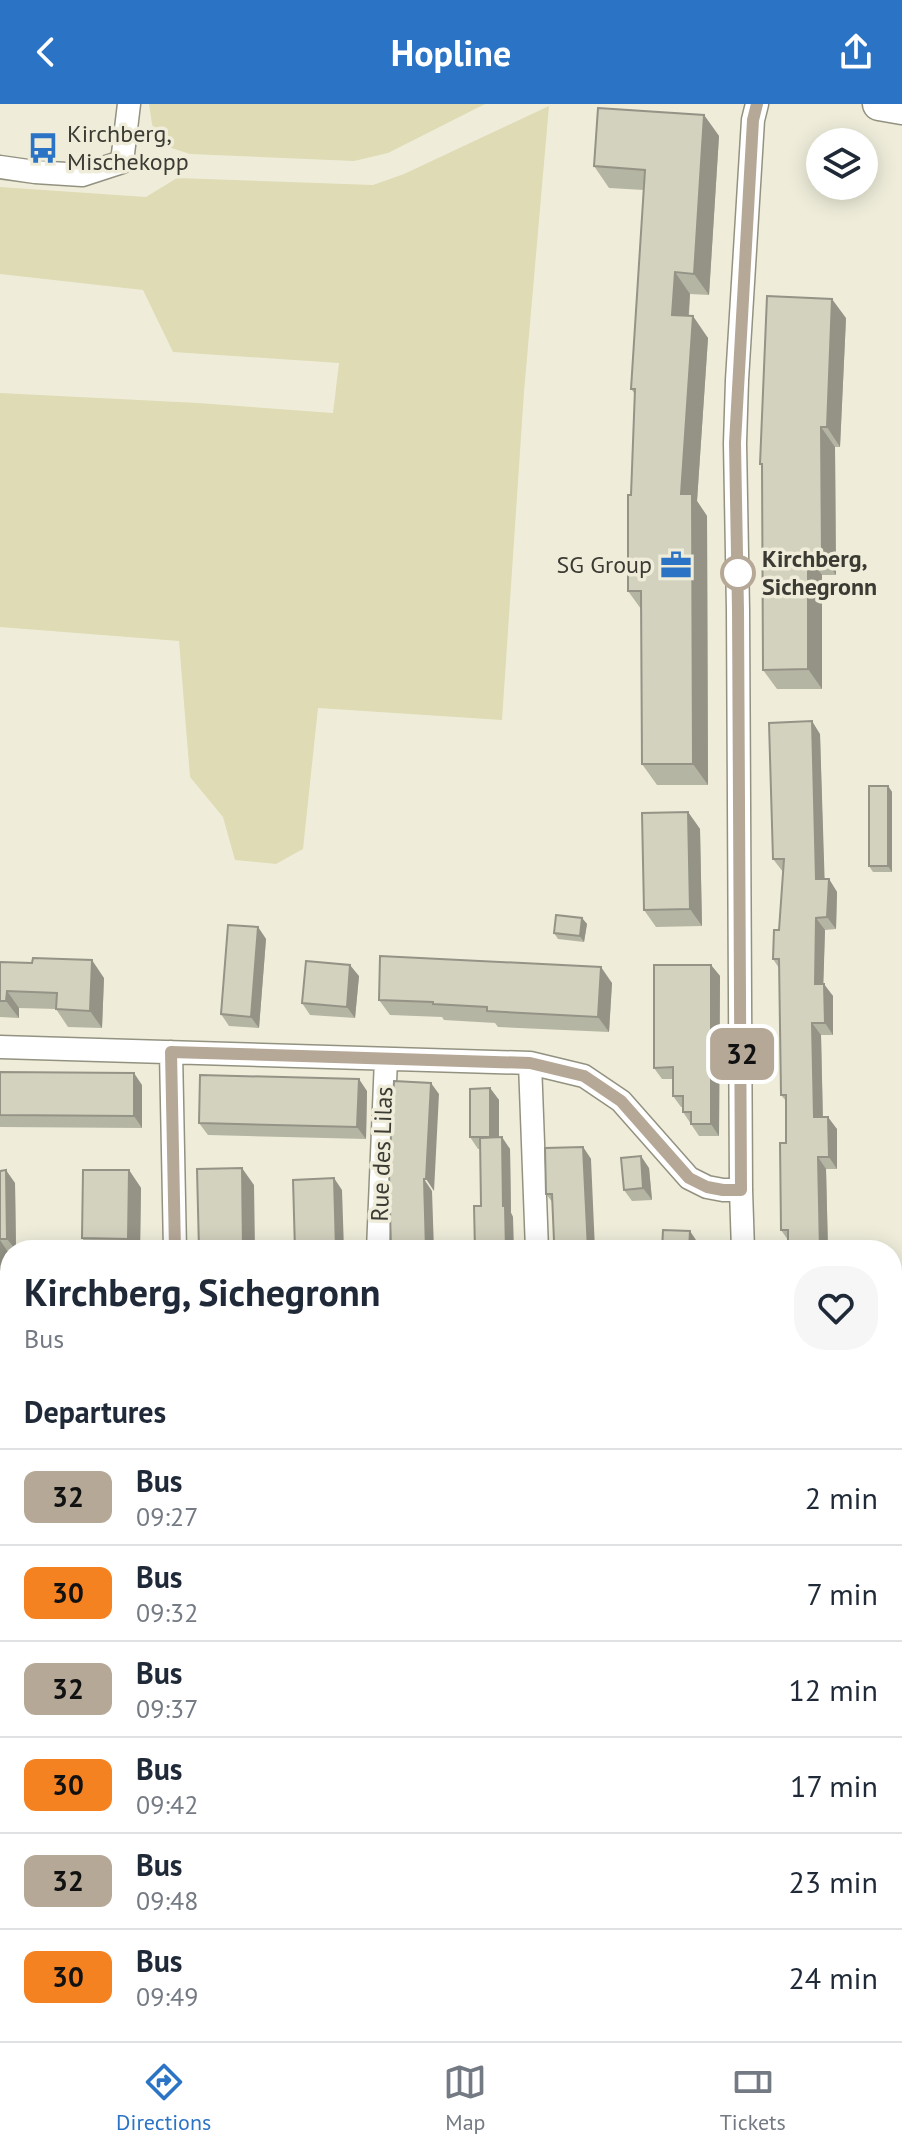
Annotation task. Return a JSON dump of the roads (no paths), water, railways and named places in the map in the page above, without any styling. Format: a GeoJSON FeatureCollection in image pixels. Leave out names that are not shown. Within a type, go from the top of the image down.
{"type":"FeatureCollection","features":[{"type":"Feature","properties":{"kind":"main road"},"geometry":{"type":"LineString","coordinates":[[879,104],[902,108]]}},
{"type":"Feature","properties":{"kind":"street"},"geometry":{"type":"LineString","coordinates":[[0,167],[82,175],[122,162],[129,104]]}},
{"type":"Feature","properties":{"kind":"street"},"geometry":{"type":"LineString","coordinates":[[743,1240],[735,443],[752,135],[757,104]]}},
{"type":"Feature","properties":{"kind":"street"},"geometry":{"type":"LineString","coordinates":[[0,1047],[530,1063],[584,1076],[621,1101],[689,1178],[707,1187],[741,1190]]}},
{"type":"Feature","properties":{"kind":"street"},"geometry":{"type":"LineString","coordinates":[[171,1052],[175,1240]]}},
{"type":"Feature","properties":{"kind":"street","name":"Rue des Lilas"},"geometry":{"type":"LineString","coordinates":[[378,1240],[386,1059]]}},
{"type":"Feature","properties":{"kind":"street"},"geometry":{"type":"LineString","coordinates":[[530,1063],[537,1240]]}},
{"type":"Feature","properties":{"kind":"place","name":"Kirchberg, Mischekopp"},"geometry":{"type":"Point","coordinates":[43,148]}},
{"type":"Feature","properties":{"kind":"place","name":"SG Group"},"geometry":{"type":"Point","coordinates":[676,565]}},
{"type":"Feature","properties":{"kind":"place","name":"Kirchberg, Sichegronn"},"geometry":{"type":"Point","coordinates":[738,573]}}]}
